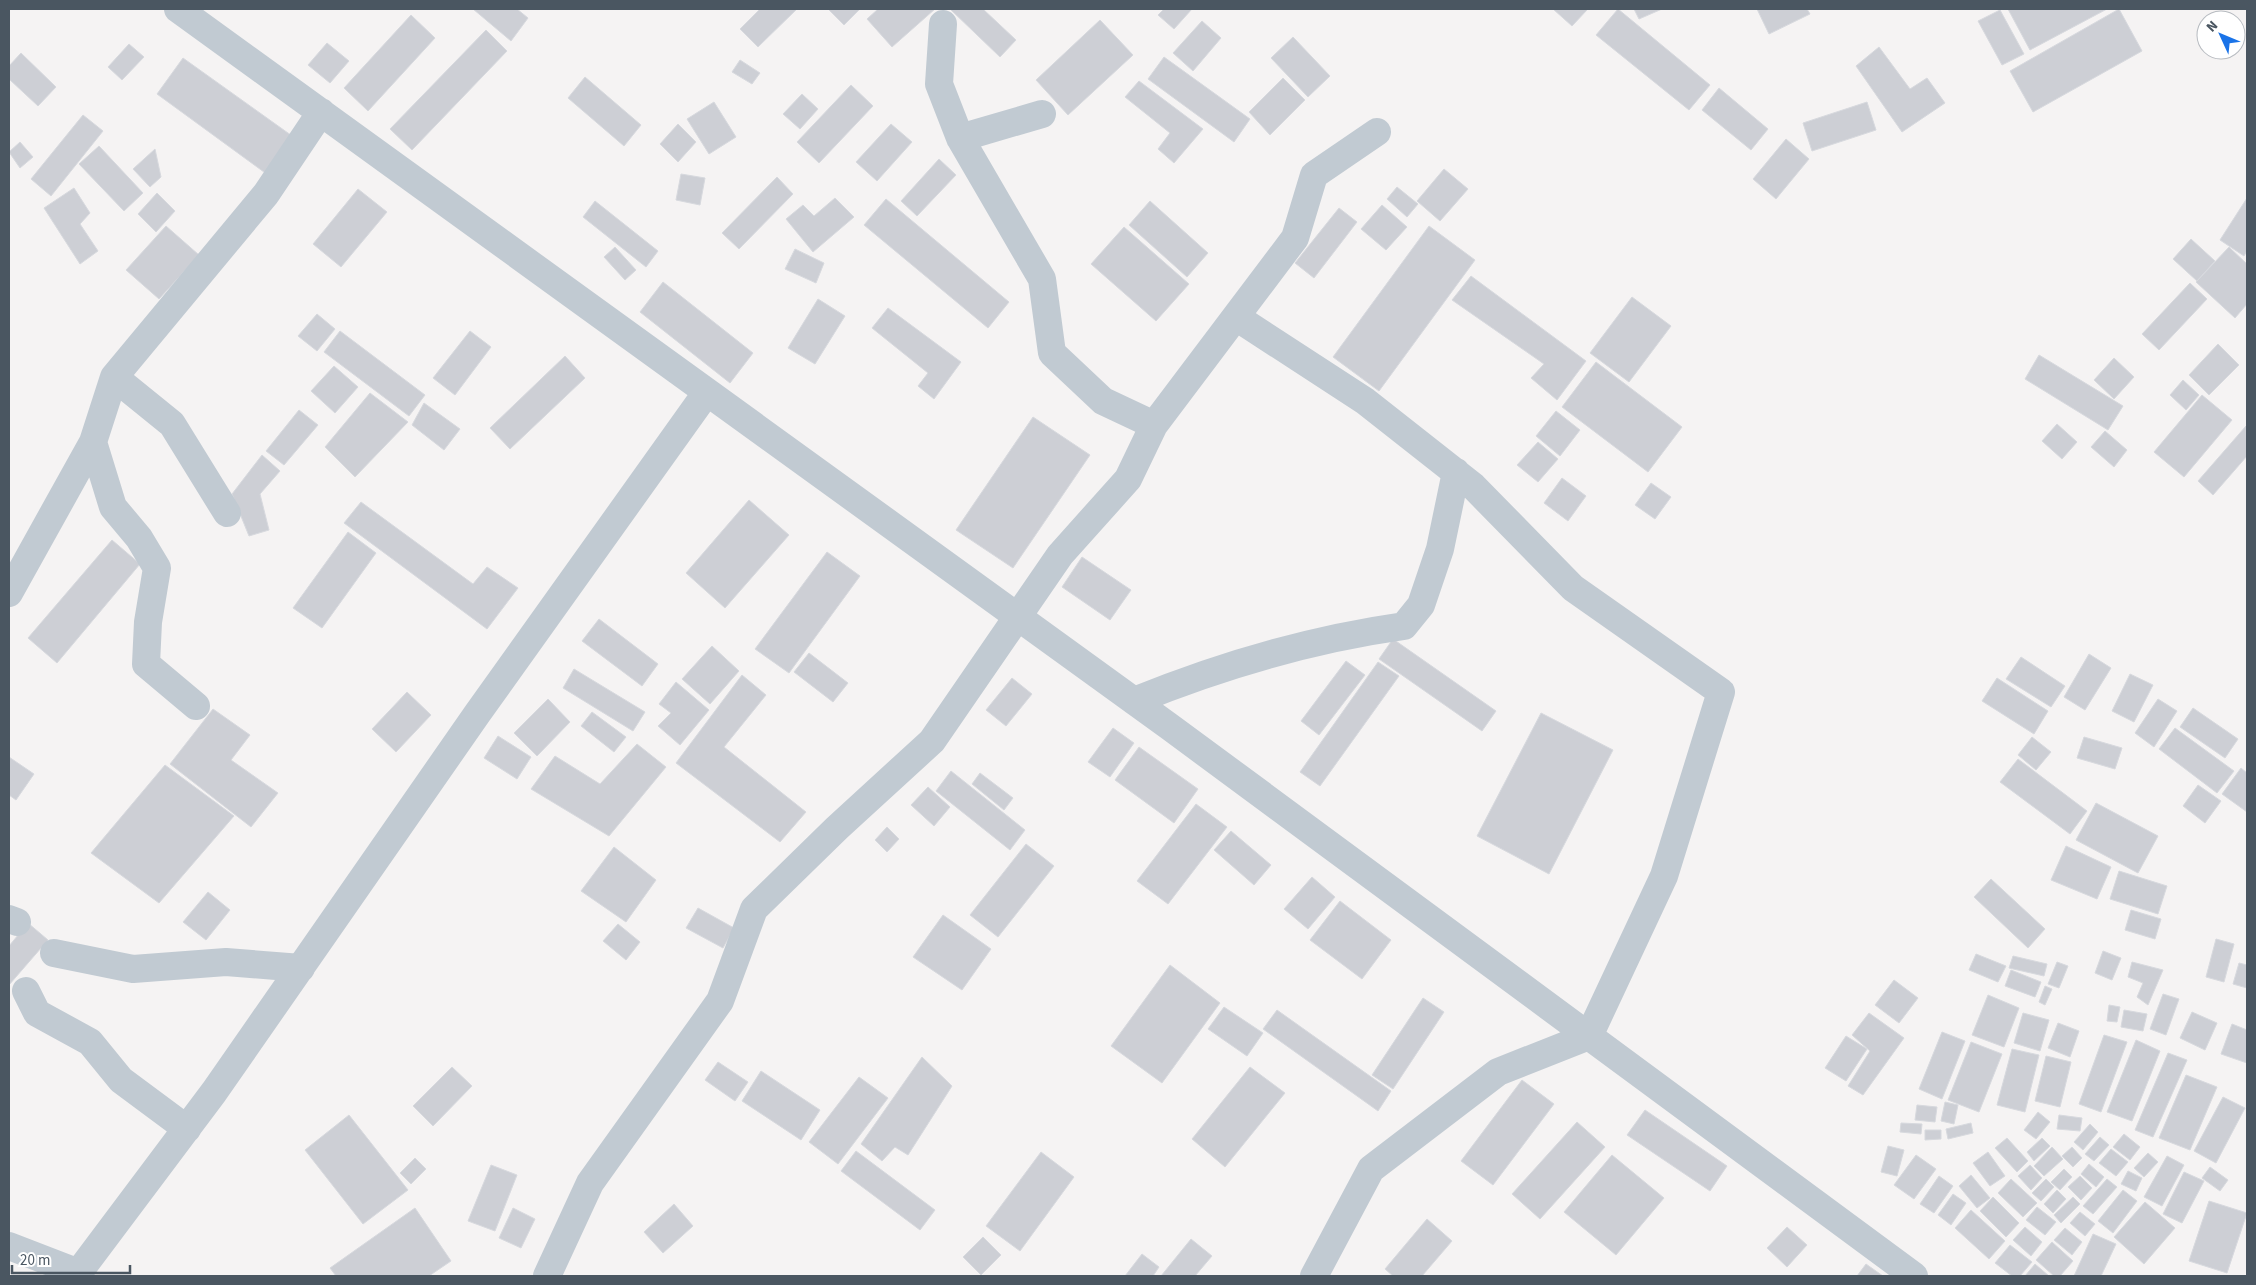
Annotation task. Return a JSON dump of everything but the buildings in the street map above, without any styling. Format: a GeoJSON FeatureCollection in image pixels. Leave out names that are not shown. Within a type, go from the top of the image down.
{"type":"FeatureCollection","features":[{"type":"Feature","properties":{"kind":"street"},"geometry":{"type":"LineString","coordinates":[[178,9],[1134,700],[1914,1276]]}},
{"type":"Feature","properties":{"kind":"street"},"geometry":{"type":"LineString","coordinates":[[943,24],[939,84],[960,138],[1042,279],[1052,353],[1103,401],[1154,425]]}},
{"type":"Feature","properties":{"kind":"street"},"geometry":{"type":"LineString","coordinates":[[9,593],[93,442],[114,377],[266,194],[321,112]]}},
{"type":"Feature","properties":{"kind":"street"},"geometry":{"type":"LineString","coordinates":[[960,138],[1042,114]]}},
{"type":"Feature","properties":{"kind":"street"},"geometry":{"type":"LineString","coordinates":[[547,1276],[590,1183],[720,1001],[754,909],[837,828],[932,741],[1060,554],[1128,479],[1154,425],[1295,238],[1314,175],[1377,132]]}},
{"type":"Feature","properties":{"kind":"street"},"geometry":{"type":"LineString","coordinates":[[1236,317],[1364,401],[1456,472],[1474,486],[1573,588],[1721,692],[1664,876],[1589,1036],[1498,1072],[1371,1169],[1314,1276]]}},
{"type":"Feature","properties":{"kind":"street"},"geometry":{"type":"LineString","coordinates":[[114,377],[172,424],[227,512]]}},
{"type":"Feature","properties":{"kind":"street"},"geometry":{"type":"LineString","coordinates":[[9,1246],[78,1275],[187,1129],[477,714],[707,392]]}},
{"type":"Feature","properties":{"kind":"street"},"geometry":{"type":"LineString","coordinates":[[93,442],[113,507],[139,538],[157,568],[148,622],[146,664],[196,706]]}},
{"type":"Feature","properties":{"kind":"street"},"geometry":{"type":"LineString","coordinates":[[1134,700],[1174,684],[1268,656],[1354,633],[1404,626],[1421,605],[1440,550],[1456,472]]}},
{"type":"Feature","properties":{"kind":"street"},"geometry":{"type":"LineString","coordinates":[[54,953],[133,969],[226,962],[301,968]]}},
{"type":"Feature","properties":{"kind":"street"},"geometry":{"type":"LineString","coordinates":[[26,991],[37,1013],[90,1042],[121,1080],[187,1129]]}}]}
